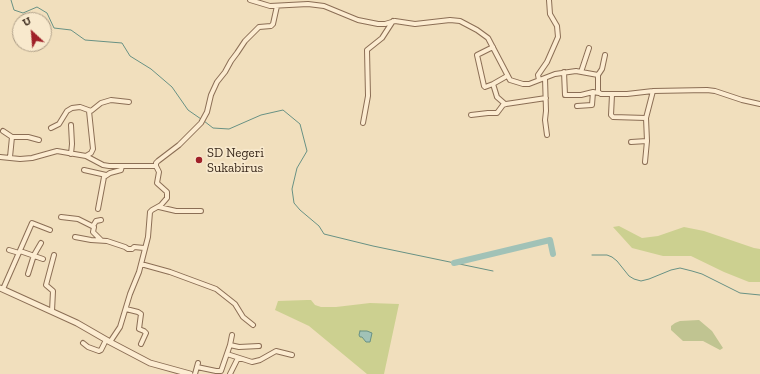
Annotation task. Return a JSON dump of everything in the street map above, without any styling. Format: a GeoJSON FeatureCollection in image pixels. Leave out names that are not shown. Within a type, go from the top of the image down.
{"type":"FeatureCollection","features":[{"type":"Feature","properties":{"kind":"street"},"geometry":{"type":"LineString","coordinates":[[250,0],[277,6],[308,4],[330,7],[366,23],[382,24],[394,21],[415,24],[450,20],[460,21],[477,30],[489,39],[507,76],[511,81],[522,84],[529,84],[564,72],[581,72],[598,75]]}},
{"type":"Feature","properties":{"kind":"street"},"geometry":{"type":"LineString","coordinates":[[539,80],[538,75],[547,62],[558,37],[557,26],[550,14],[549,0]]}},
{"type":"Feature","properties":{"kind":"street"},"geometry":{"type":"LineString","coordinates":[[82,343],[99,351],[120,327],[141,264],[148,237],[150,212],[165,201],[167,195],[166,190],[157,183],[159,172],[156,163],[179,145],[201,123],[206,115],[211,95],[217,82],[226,72],[231,61],[245,40],[259,27],[273,25],[277,6]]}},
{"type":"Feature","properties":{"kind":"street"},"geometry":{"type":"LineString","coordinates":[[363,123],[368,96],[367,50],[382,38],[394,21]]}},
{"type":"Feature","properties":{"kind":"street"},"geometry":{"type":"LineString","coordinates":[[493,47],[480,53],[477,57],[484,86],[486,87],[493,84],[507,76]]}},
{"type":"Feature","properties":{"kind":"street"},"geometry":{"type":"LineString","coordinates":[[581,72],[589,48]]}},
{"type":"Feature","properties":{"kind":"street"},"geometry":{"type":"LineString","coordinates":[[599,94],[598,75],[603,67],[605,55]]}},
{"type":"Feature","properties":{"kind":"street"},"geometry":{"type":"LineString","coordinates":[[564,72],[565,96],[593,92],[599,94],[627,94],[653,90],[715,91],[760,104]]}},
{"type":"Feature","properties":{"kind":"street"},"geometry":{"type":"LineString","coordinates":[[545,78],[545,120],[547,135]]}},
{"type":"Feature","properties":{"kind":"street"},"geometry":{"type":"LineString","coordinates":[[493,84],[497,97],[505,104]]}},
{"type":"Feature","properties":{"kind":"street"},"geometry":{"type":"LineString","coordinates":[[646,162],[646,118],[653,90]]}},
{"type":"Feature","properties":{"kind":"street"},"geometry":{"type":"LineString","coordinates":[[577,106],[592,105],[593,92]]}},
{"type":"Feature","properties":{"kind":"street"},"geometry":{"type":"LineString","coordinates":[[612,94],[611,113],[613,117],[646,118]]}},
{"type":"Feature","properties":{"kind":"street"},"geometry":{"type":"LineString","coordinates":[[471,115],[488,112],[497,113],[505,104],[546,98]]}},
{"type":"Feature","properties":{"kind":"street"},"geometry":{"type":"LineString","coordinates":[[51,128],[59,124],[68,110],[78,107],[90,111],[100,104],[111,100],[130,102]]}},
{"type":"Feature","properties":{"kind":"street"},"geometry":{"type":"LineString","coordinates":[[86,156],[93,149],[90,111]]}},
{"type":"Feature","properties":{"kind":"street"},"geometry":{"type":"LineString","coordinates":[[71,125],[72,154]]}},
{"type":"Feature","properties":{"kind":"street"},"geometry":{"type":"LineString","coordinates":[[3,131],[12,137],[28,137],[39,140]]}},
{"type":"Feature","properties":{"kind":"street"},"geometry":{"type":"LineString","coordinates":[[10,157],[12,137]]}},
{"type":"Feature","properties":{"kind":"street"},"geometry":{"type":"LineString","coordinates":[[631,142],[647,141]]}},
{"type":"Feature","properties":{"kind":"street"},"geometry":{"type":"LineString","coordinates":[[0,157],[20,159],[36,158],[56,151],[86,156],[103,165],[156,166]]}},
{"type":"Feature","properties":{"kind":"street"},"geometry":{"type":"LineString","coordinates":[[84,170],[106,175],[121,170],[122,166]]}},
{"type":"Feature","properties":{"kind":"street"},"geometry":{"type":"LineString","coordinates":[[98,209],[103,182],[106,175]]}},
{"type":"Feature","properties":{"kind":"street"},"geometry":{"type":"LineString","coordinates":[[158,207],[176,212],[201,211]]}},
{"type":"Feature","properties":{"kind":"street"},"geometry":{"type":"LineString","coordinates":[[61,217],[78,219],[93,226]]}},
{"type":"Feature","properties":{"kind":"street"},"geometry":{"type":"LineString","coordinates":[[101,220],[96,221],[93,226],[95,227],[93,232],[101,240]]}},
{"type":"Feature","properties":{"kind":"street"},"geometry":{"type":"LineString","coordinates":[[50,230],[33,223],[1,288],[83,326],[150,363],[175,372],[190,374]]}},
{"type":"Feature","properties":{"kind":"street"},"geometry":{"type":"LineString","coordinates":[[75,237],[101,240],[128,249],[132,249],[134,247],[144,248]]}},
{"type":"Feature","properties":{"kind":"street"},"geometry":{"type":"LineString","coordinates":[[28,274],[34,255],[41,243]]}},
{"type":"Feature","properties":{"kind":"street"},"geometry":{"type":"LineString","coordinates":[[9,250],[34,255],[43,259]]}},
{"type":"Feature","properties":{"kind":"street"},"geometry":{"type":"LineString","coordinates":[[52,311],[53,291],[46,285],[54,255]]}},
{"type":"Feature","properties":{"kind":"street"},"geometry":{"type":"LineString","coordinates":[[141,264],[170,272],[216,289],[235,304],[241,314],[252,325]]}},
{"type":"Feature","properties":{"kind":"street"},"geometry":{"type":"LineString","coordinates":[[126,309],[141,314],[139,328],[146,333],[141,344]]}},
{"type":"Feature","properties":{"kind":"street"},"geometry":{"type":"LineString","coordinates":[[195,374],[198,365],[221,371],[232,335]]}},
{"type":"Feature","properties":{"kind":"street"},"geometry":{"type":"LineString","coordinates":[[230,345],[239,347],[259,346]]}},
{"type":"Feature","properties":{"kind":"street"},"geometry":{"type":"LineString","coordinates":[[227,354],[247,362],[254,362],[277,350],[292,355]]}},
{"type":"Feature","properties":{"kind":"street"},"geometry":{"type":"LineString","coordinates":[[230,374],[238,358]]}},
{"type":"Feature","properties":{"kind":"green space"},"geometry":{"type":"Polygon","coordinates":[[[619,226],[642,238],[658,236],[684,227],[704,231],[760,249],[760,282],[749,282],[691,256],[663,256],[632,248],[613,227],[619,226]]]}},
{"type":"Feature","properties":{"kind":"green space"},"geometry":{"type":"Polygon","coordinates":[[[311,300],[315,305],[321,307],[336,307],[370,303],[399,304],[384,374],[367,374],[309,326],[275,310],[278,301],[311,300]]]}},
{"type":"Feature","properties":{"kind":"green space"},"geometry":{"type":"Polygon","coordinates":[[[699,320],[712,331],[723,348],[720,350],[703,341],[683,341],[671,330],[671,326],[680,321],[699,320]]]}},
{"type":"Feature","properties":{"kind":"water"},"geometry":{"type":"Polygon","coordinates":[[[360,331],[372,333],[370,342],[366,342],[362,337],[360,337],[360,331]]]}},
{"type":"Feature","properties":{"kind":"waterway"},"geometry":{"type":"LineString","coordinates":[[11,0],[14,10],[23,13],[37,7],[47,13],[54,28],[71,30],[85,40],[122,43],[130,56],[151,69],[172,87],[188,110],[201,119]]}},
{"type":"Feature","properties":{"kind":"waterway"},"geometry":{"type":"LineString","coordinates":[[204,121],[213,128],[229,129],[261,115],[283,110],[300,124],[307,151],[297,168],[292,189],[294,203],[319,226],[324,234],[373,246],[493,271]]}},
{"type":"Feature","properties":{"kind":"waterway"},"geometry":{"type":"LineString","coordinates":[[454,263],[550,240],[553,254]]}},
{"type":"Feature","properties":{"kind":"waterway"},"geometry":{"type":"LineString","coordinates":[[592,255],[607,255],[612,257],[629,276],[641,281],[680,268],[702,274],[740,293],[760,295]]}},
{"type":"Feature","properties":{"kind":"place","name":"SD Negeri Sukabirus"},"geometry":{"type":"Point","coordinates":[199,160]}}]}
